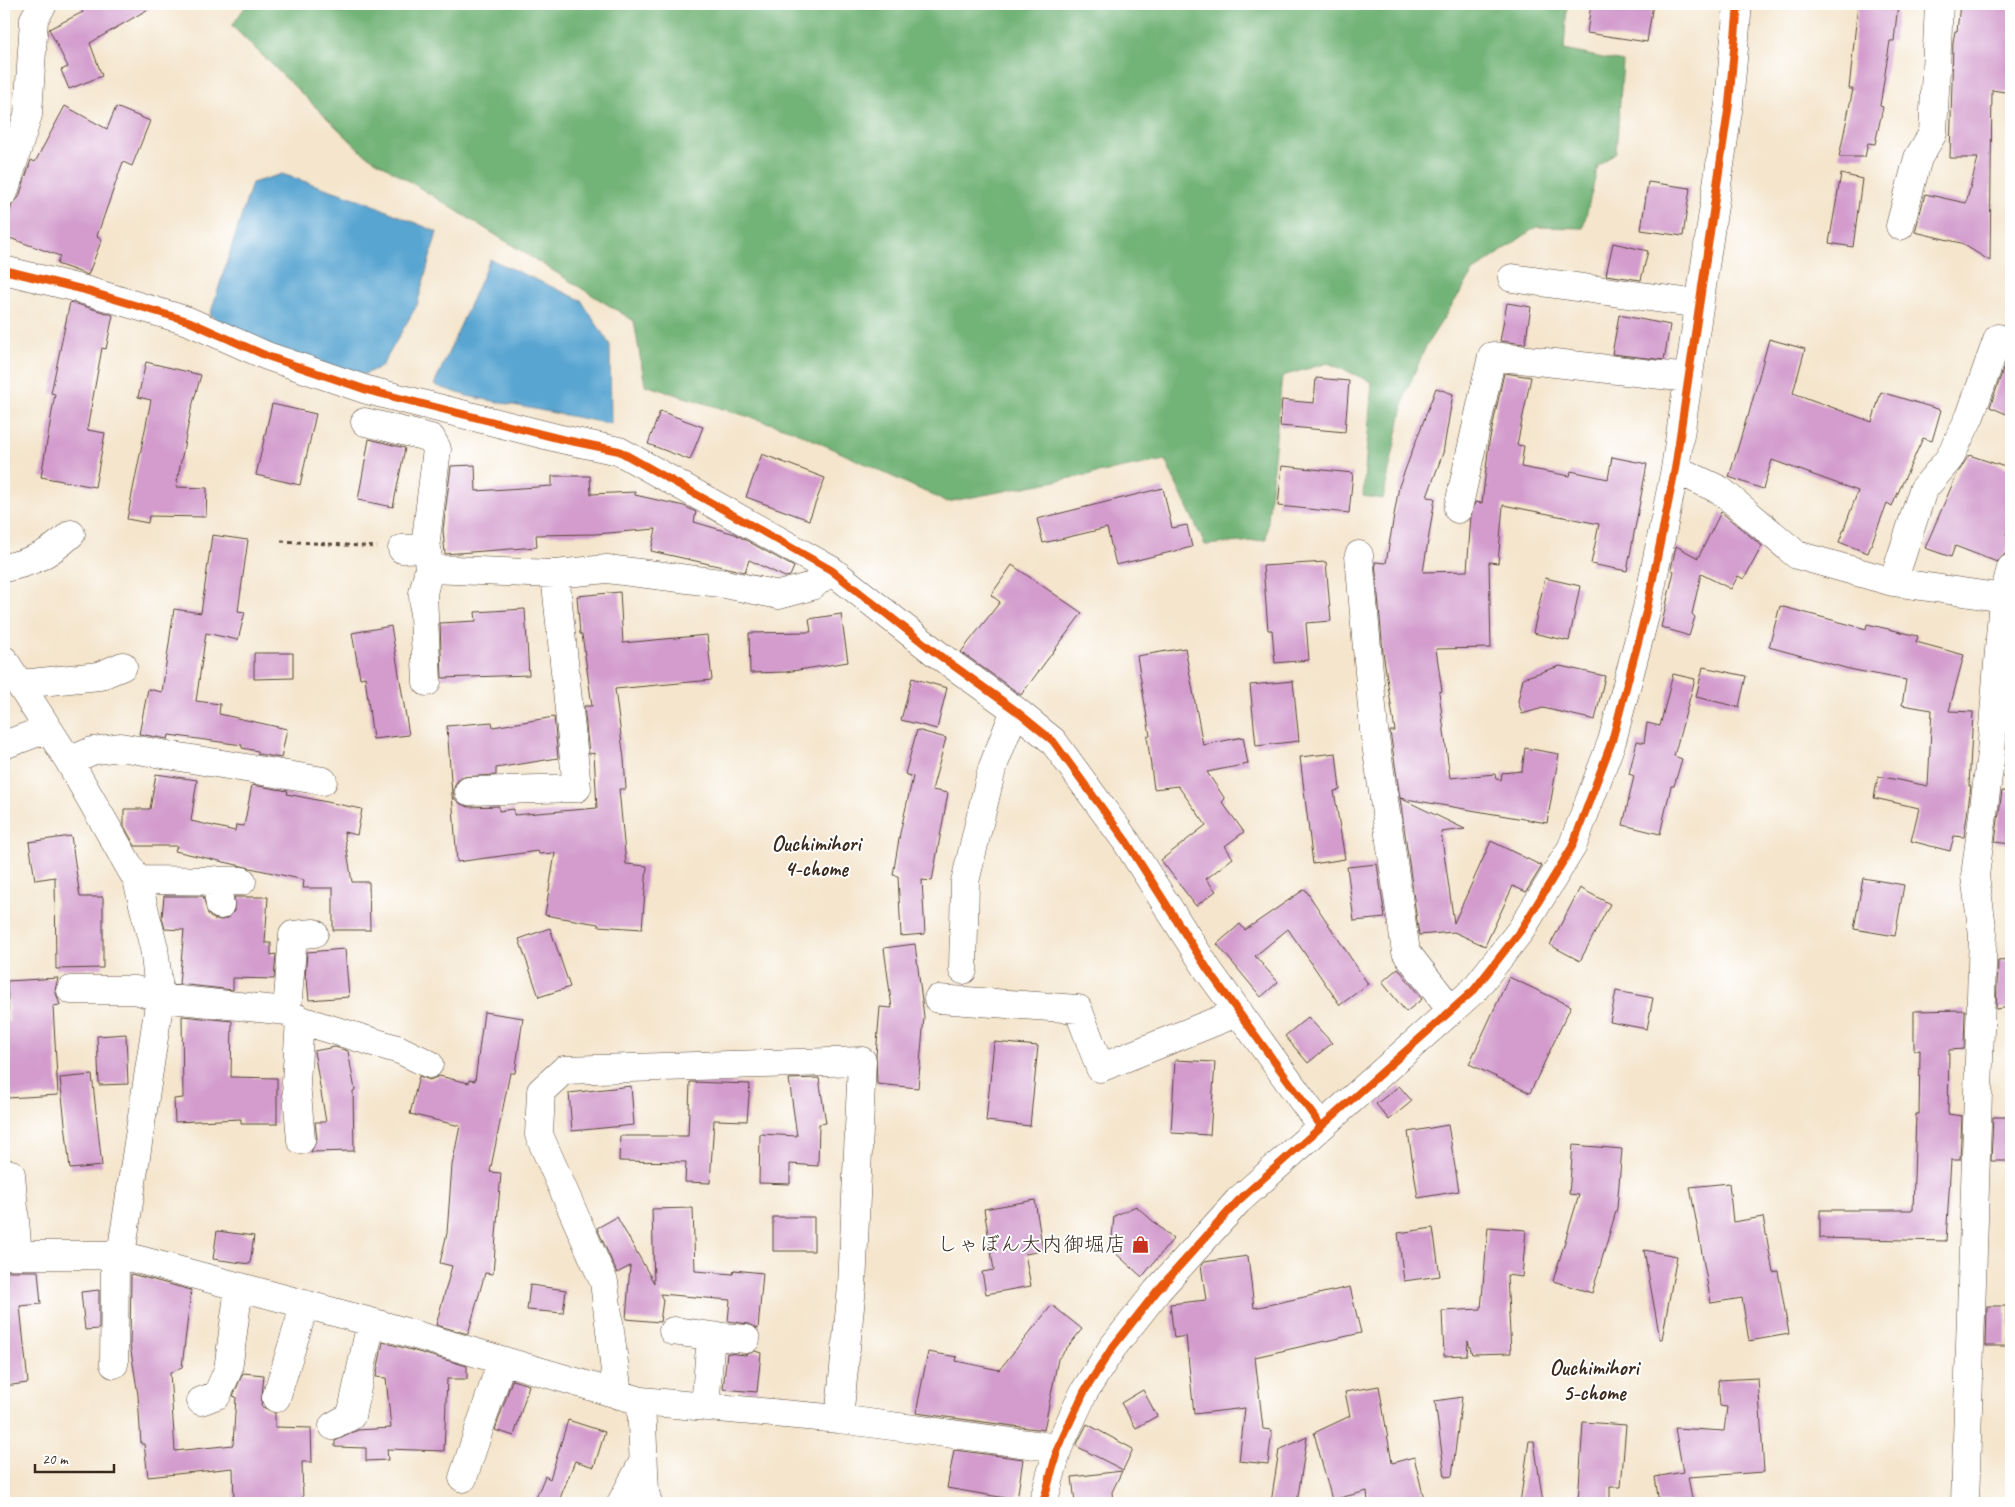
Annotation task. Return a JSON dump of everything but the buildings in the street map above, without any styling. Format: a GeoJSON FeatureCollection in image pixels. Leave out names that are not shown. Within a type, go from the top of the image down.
{"type":"FeatureCollection","features":[{"type":"Feature","properties":{"kind":"street"},"geometry":{"type":"LineString","coordinates":[[4,192],[34,19],[43,4]]}},
{"type":"Feature","properties":{"kind":"street"},"geometry":{"type":"LineString","coordinates":[[1043,1503],[1058,1448],[1089,1384],[1112,1348],[1157,1291],[1238,1201],[1474,990],[1522,930],[1572,848],[1612,741],[1646,608],[1675,469],[1729,104],[1738,4]]}},
{"type":"Feature","properties":{"kind":"street"},"geometry":{"type":"LineString","coordinates":[[1900,226],[1918,158],[1933,133],[1939,4]]}},
{"type":"Feature","properties":{"kind":"street"},"geometry":{"type":"LineString","coordinates":[[4,270],[81,289],[188,321],[267,356],[367,390],[561,440],[619,451],[831,570],[936,653],[1015,710],[1053,741],[1126,841],[1208,970],[1321,1126]]}},
{"type":"Feature","properties":{"kind":"street"},"geometry":{"type":"LineString","coordinates":[[1512,278],[1699,304]]}},
{"type":"Feature","properties":{"kind":"street"},"geometry":{"type":"LineString","coordinates":[[1894,582],[1923,490],[1949,459],[1970,416],[1996,336]]}},
{"type":"Feature","properties":{"kind":"street"},"geometry":{"type":"LineString","coordinates":[[1458,509],[1492,356],[1688,378]]}},
{"type":"Feature","properties":{"kind":"street"},"geometry":{"type":"LineString","coordinates":[[365,422],[431,438],[437,449],[426,539],[419,555],[423,593],[427,682]]}},
{"type":"Feature","properties":{"kind":"street"},"geometry":{"type":"LineString","coordinates":[[1675,469],[1720,490],[1797,555],[1894,582],[2007,599]]}},
{"type":"Feature","properties":{"kind":"street"},"geometry":{"type":"LineString","coordinates":[[4,568],[30,563],[54,550],[72,534]]}},
{"type":"Feature","properties":{"kind":"street"},"geometry":{"type":"LineString","coordinates":[[419,555],[555,574],[607,568],[720,583],[779,595],[812,586],[831,570]]}},
{"type":"Feature","properties":{"kind":"street"},"geometry":{"type":"LineString","coordinates":[[1359,555],[1374,730],[1406,952],[1451,1010]]}},
{"type":"Feature","properties":{"kind":"street"},"geometry":{"type":"LineString","coordinates":[[1965,1503],[1983,934],[1975,876],[1991,754],[2011,568]]}},
{"type":"Feature","properties":{"kind":"street"},"geometry":{"type":"LineString","coordinates":[[469,791],[576,788],[555,574]]}},
{"type":"Feature","properties":{"kind":"street"},"geometry":{"type":"LineString","coordinates":[[4,660],[21,684],[47,730],[69,761],[137,880],[154,948],[160,998],[121,1255],[115,1266],[114,1364]]}},
{"type":"Feature","properties":{"kind":"street"},"geometry":{"type":"LineString","coordinates":[[21,684],[99,676],[123,666]]}},
{"type":"Feature","properties":{"kind":"street"},"geometry":{"type":"LineString","coordinates":[[963,970],[965,882],[992,769],[1015,710]]}},
{"type":"Feature","properties":{"kind":"street"},"geometry":{"type":"LineString","coordinates":[[4,745],[47,730]]}},
{"type":"Feature","properties":{"kind":"street"},"geometry":{"type":"LineString","coordinates":[[69,761],[92,751],[120,747],[322,781]]}},
{"type":"Feature","properties":{"kind":"street"},"geometry":{"type":"LineString","coordinates":[[137,880],[226,889]]}},
{"type":"Feature","properties":{"kind":"street"},"geometry":{"type":"LineString","coordinates":[[300,1140],[296,1082],[293,935],[314,933]]}},
{"type":"Feature","properties":{"kind":"street"},"geometry":{"type":"LineString","coordinates":[[71,990],[136,990],[160,998],[294,1015],[406,1041],[428,1064]]}},
{"type":"Feature","properties":{"kind":"street"},"geometry":{"type":"LineString","coordinates":[[938,999],[1078,1009],[1100,1068],[1239,1012]]}},
{"type":"Feature","properties":{"kind":"street"},"geometry":{"type":"LineString","coordinates":[[648,1503],[645,1492],[644,1461],[604,1282],[539,1135],[541,1092],[564,1070],[862,1061],[852,1287],[839,1418]]}},
{"type":"Feature","properties":{"kind":"street"},"geometry":{"type":"LineString","coordinates":[[11,1174],[11,1255],[121,1255],[371,1322],[630,1398],[839,1418],[1058,1448]]}},
{"type":"Feature","properties":{"kind":"street"},"geometry":{"type":"LineString","coordinates":[[201,1401],[217,1395],[228,1370],[239,1287]]}},
{"type":"Feature","properties":{"kind":"street"},"geometry":{"type":"LineString","coordinates":[[276,1398],[305,1304]]}},
{"type":"Feature","properties":{"kind":"street"},"geometry":{"type":"LineString","coordinates":[[333,1426],[351,1416],[371,1322]]}},
{"type":"Feature","properties":{"kind":"street"},"geometry":{"type":"LineString","coordinates":[[673,1330],[746,1339]]}},
{"type":"Feature","properties":{"kind":"street"},"geometry":{"type":"LineString","coordinates":[[705,1406],[711,1336]]}},
{"type":"Feature","properties":{"kind":"street"},"geometry":{"type":"LineString","coordinates":[[463,1478],[502,1360]]}},
{"type":"Feature","properties":{"kind":"street"},"geometry":{"type":"LineString","coordinates":[[621,1503],[644,1461]]}},
{"type":"Feature","properties":{"kind":"path"},"geometry":{"type":"LineString","coordinates":[[281,541],[419,555]]}},
{"type":"Feature","properties":{"kind":"green space"},"geometry":{"type":"Polygon","coordinates":[[[247,4],[1567,4],[1564,50],[1623,62],[1616,152],[1598,166],[1583,228],[1536,227],[1474,271],[1427,344],[1406,392],[1383,499],[1363,496],[1372,382],[1328,363],[1282,376],[1266,540],[1205,545],[1165,460],[947,502],[792,430],[645,385],[634,321],[362,152],[232,26],[247,4]]]}},
{"type":"Feature","properties":{"kind":"water"},"geometry":{"type":"Polygon","coordinates":[[[282,174],[364,201],[437,232],[417,305],[382,366],[363,375],[252,342],[210,315],[252,183],[282,174]]]}},
{"type":"Feature","properties":{"kind":"water"},"geometry":{"type":"Polygon","coordinates":[[[490,259],[581,300],[610,345],[611,424],[467,396],[434,385],[490,259]]]}},
{"type":"Feature","properties":{"kind":"cycle path"},"geometry":{"type":"LineString","coordinates":[[1043,1503],[1058,1448],[1084,1392],[1112,1348],[1157,1291],[1238,1201],[1474,990],[1521,930],[1572,847],[1612,741],[1647,608],[1675,469],[1729,104],[1738,4]]}},
{"type":"Feature","properties":{"kind":"cycle path"},"geometry":{"type":"LineString","coordinates":[[4,270],[81,289],[188,321],[267,356],[367,390],[561,439],[619,451],[831,570],[936,653],[1015,710],[1053,741],[1126,841],[1208,970],[1321,1126]]}},
{"type":"Feature","properties":{"kind":"place","name":"しゃぼん大内御堀店"},"geometry":{"type":"Point","coordinates":[1140,1244]}},
{"type":"Feature","properties":{"kind":"district","name":"Ouchimihori 4-chome"},"geometry":{"type":"Point","coordinates":[816,856]}},
{"type":"Feature","properties":{"kind":"district","name":"Ouchimihori 5-chome"},"geometry":{"type":"Point","coordinates":[1594,1380]}}]}
